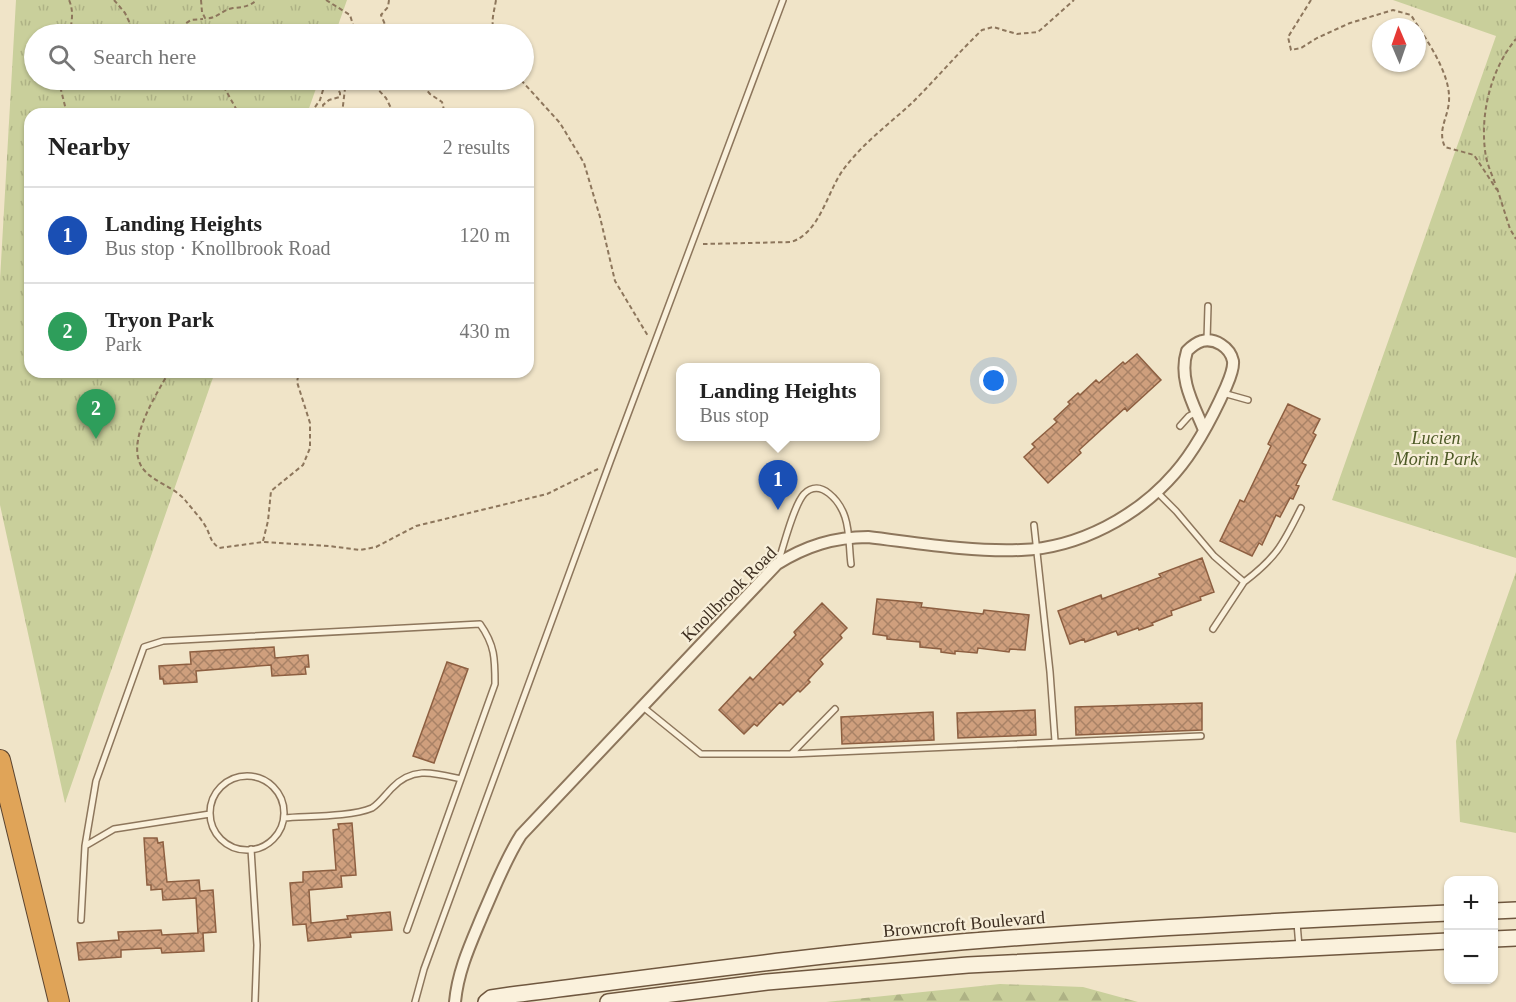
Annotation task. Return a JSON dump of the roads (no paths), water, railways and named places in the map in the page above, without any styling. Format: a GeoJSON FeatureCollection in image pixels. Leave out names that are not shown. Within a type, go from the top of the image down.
{"type":"FeatureCollection","features":[{"type":"Feature","properties":{"kind":"highway"},"geometry":{"type":"LineString","coordinates":[[0,760],[59,1002]]}},
{"type":"Feature","properties":{"kind":"main road"},"geometry":{"type":"LineString","coordinates":[[1498,911],[1516,910]]}},
{"type":"Feature","properties":{"kind":"main road","name":"Browncroft Boulevard"},"geometry":{"type":"LineString","coordinates":[[486,1002],[510,995],[736,966],[972,942],[1297,920],[1444,914]]}},
{"type":"Feature","properties":{"kind":"main road"},"geometry":{"type":"LineString","coordinates":[[1498,939],[1516,938]]}},
{"type":"Feature","properties":{"kind":"main road"},"geometry":{"type":"LineString","coordinates":[[608,1002],[767,982],[919,969],[1444,941]]}},
{"type":"Feature","properties":{"kind":"street","name":"Knollbrook Road"},"geometry":{"type":"LineString","coordinates":[[455,1002],[458,978],[464,961],[504,864],[521,835],[777,564],[807,547],[848,537],[868,537],[986,550],[1036,549],[1083,538],[1106,528],[1138,506],[1177,471],[1223,393],[1232,372],[1233,362],[1224,346],[1207,341]]}},
{"type":"Feature","properties":{"kind":"street"},"geometry":{"type":"LineString","coordinates":[[1203,430],[1185,381],[1184,359],[1187,351],[1195,344],[1207,341]]}},
{"type":"Feature","properties":{"kind":"lane"},"geometry":{"type":"LineString","coordinates":[[415,1002],[428,958],[610,462],[783,0]]}},
{"type":"Feature","properties":{"kind":"lane"},"geometry":{"type":"LineString","coordinates":[[1207,341],[1208,306]]}},
{"type":"Feature","properties":{"kind":"lane"},"geometry":{"type":"LineString","coordinates":[[1223,393],[1248,400]]}},
{"type":"Feature","properties":{"kind":"lane"},"geometry":{"type":"LineString","coordinates":[[1180,426],[1189,416],[1197,412]]}},
{"type":"Feature","properties":{"kind":"lane"},"geometry":{"type":"LineString","coordinates":[[777,564],[799,501],[812,489],[827,491],[842,509],[846,519],[851,564]]}},
{"type":"Feature","properties":{"kind":"lane"},"geometry":{"type":"LineString","coordinates":[[1156,491],[1214,556],[1244,582]]}},
{"type":"Feature","properties":{"kind":"lane"},"geometry":{"type":"LineString","coordinates":[[1212,629],[1244,582],[1266,565],[1282,546],[1301,508]]}},
{"type":"Feature","properties":{"kind":"lane"},"geometry":{"type":"LineString","coordinates":[[1034,525],[1055,741]]}},
{"type":"Feature","properties":{"kind":"lane"},"geometry":{"type":"LineString","coordinates":[[81,920],[85,846],[96,781],[144,647],[163,641],[480,624],[494,651],[495,684],[407,930]]}},
{"type":"Feature","properties":{"kind":"lane"},"geometry":{"type":"LineString","coordinates":[[642,706],[701,754],[791,754],[1201,736]]}},
{"type":"Feature","properties":{"kind":"lane"},"geometry":{"type":"LineString","coordinates":[[791,754],[835,709]]}},
{"type":"Feature","properties":{"kind":"lane"},"geometry":{"type":"LineString","coordinates":[[284,818],[351,813],[373,807],[394,785],[412,773],[432,773],[461,779]]}},
{"type":"Feature","properties":{"kind":"lane"},"geometry":{"type":"LineString","coordinates":[[250,776],[272,785],[284,806],[284,818],[273,839],[263,846],[239,849],[228,844],[219,836],[210,813],[212,801],[222,786],[237,777],[250,776]]}},
{"type":"Feature","properties":{"kind":"lane"},"geometry":{"type":"LineString","coordinates":[[85,846],[114,829],[210,813]]}},
{"type":"Feature","properties":{"kind":"lane"},"geometry":{"type":"LineString","coordinates":[[251,849],[257,951],[255,1002]]}},
{"type":"Feature","properties":{"kind":"lane"},"geometry":{"type":"LineString","coordinates":[[1297,920],[1299,948]]}},
{"type":"Feature","properties":{"kind":"lane"},"geometry":{"type":"LineString","coordinates":[[606,983],[608,1002]]}},
{"type":"Feature","properties":{"kind":"place","name":"Tryon Park"},"geometry":{"type":"Point","coordinates":[96,439]}},
{"type":"Feature","properties":{"kind":"place","name":"Landing Heights"},"geometry":{"type":"Point","coordinates":[778,510]}},
{"type":"Feature","properties":{"kind":"park label","name":"Lucien Morin Park"},"geometry":{"type":"Point","coordinates":[1436,448]}}]}
